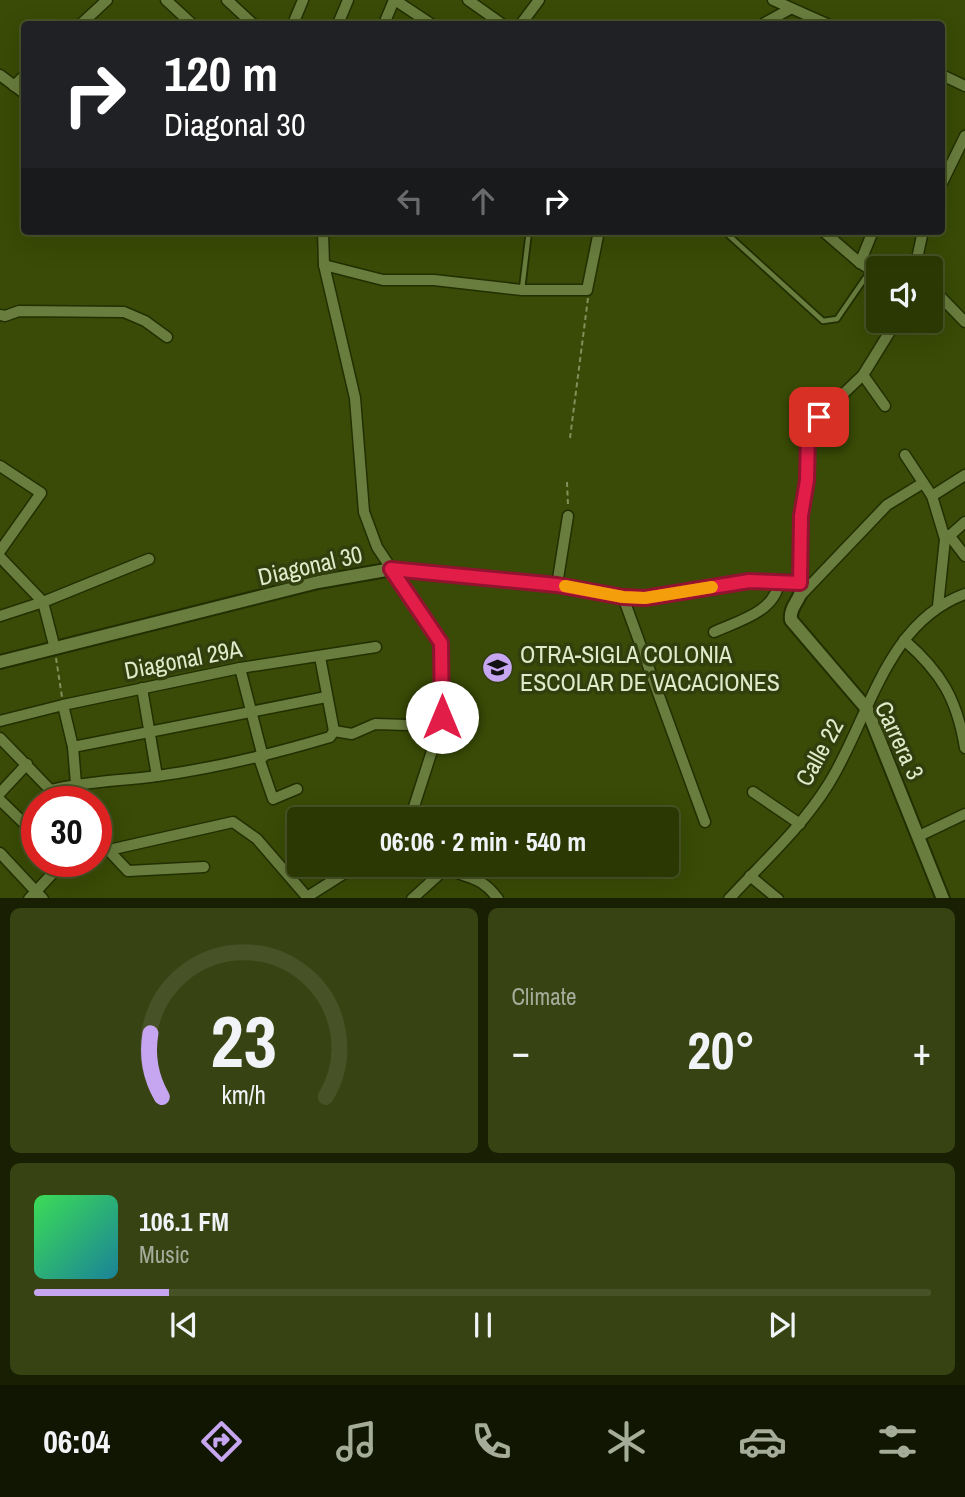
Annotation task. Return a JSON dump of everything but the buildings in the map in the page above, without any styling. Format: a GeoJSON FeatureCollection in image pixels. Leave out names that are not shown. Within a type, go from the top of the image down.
{"type":"FeatureCollection","features":[{"type":"Feature","properties":{"kind":"street"},"geometry":{"type":"LineString","coordinates":[[83,21],[107,0]]}},
{"type":"Feature","properties":{"kind":"street"},"geometry":{"type":"LineString","coordinates":[[166,0],[188,21]]}},
{"type":"Feature","properties":{"kind":"street"},"geometry":{"type":"LineString","coordinates":[[227,0],[250,21]]}},
{"type":"Feature","properties":{"kind":"street"},"geometry":{"type":"LineString","coordinates":[[339,21],[348,0]]}},
{"type":"Feature","properties":{"kind":"street"},"geometry":{"type":"LineString","coordinates":[[385,21],[394,0],[426,21]]}},
{"type":"Feature","properties":{"kind":"street"},"geometry":{"type":"LineString","coordinates":[[468,0],[498,21]]}},
{"type":"Feature","properties":{"kind":"street"},"geometry":{"type":"LineString","coordinates":[[523,21],[539,0]]}},
{"type":"Feature","properties":{"kind":"street"},"geometry":{"type":"LineString","coordinates":[[294,21],[299,1]]}},
{"type":"Feature","properties":{"kind":"street"},"geometry":{"type":"LineString","coordinates":[[766,21],[782,3],[821,21]]}},
{"type":"Feature","properties":{"kind":"street"},"geometry":{"type":"LineString","coordinates":[[0,75],[21,91]]}},
{"type":"Feature","properties":{"kind":"street"},"geometry":{"type":"LineString","coordinates":[[945,76],[965,86]]}},
{"type":"Feature","properties":{"kind":"street"},"geometry":{"type":"LineString","coordinates":[[14,86],[21,79]]}},
{"type":"Feature","properties":{"kind":"street"},"geometry":{"type":"LineString","coordinates":[[945,173],[964,140]]}},
{"type":"Feature","properties":{"kind":"street"},"geometry":{"type":"LineString","coordinates":[[323,235],[324,265],[355,398],[364,512],[377,547],[441,643],[440,726],[414,807]]}},
{"type":"Feature","properties":{"kind":"street"},"geometry":{"type":"LineString","coordinates":[[324,265],[383,280],[434,280],[522,290],[587,290],[598,235]]}},
{"type":"Feature","properties":{"kind":"street"},"geometry":{"type":"LineString","coordinates":[[828,235],[866,267]]}},
{"type":"Feature","properties":{"kind":"street"},"geometry":{"type":"LineString","coordinates":[[860,263],[871,235]]}},
{"type":"Feature","properties":{"kind":"street"},"geometry":{"type":"LineString","coordinates":[[917,256],[921,235]]}},
{"type":"Feature","properties":{"kind":"street"},"geometry":{"type":"LineString","coordinates":[[943,299],[965,322]]}},
{"type":"Feature","properties":{"kind":"street"},"geometry":{"type":"LineString","coordinates":[[2,318],[19,311],[124,313],[145,321],[167,337]]}},
{"type":"Feature","properties":{"kind":"street"},"geometry":{"type":"LineString","coordinates":[[801,588],[801,516],[807,480],[808,434],[819,417],[863,375],[889,333]]}},
{"type":"Feature","properties":{"kind":"street"},"geometry":{"type":"LineString","coordinates":[[863,375],[885,406]]}},
{"type":"Feature","properties":{"kind":"street"},"geometry":{"type":"LineString","coordinates":[[905,455],[932,496],[947,537],[965,556]]}},
{"type":"Feature","properties":{"kind":"street"},"geometry":{"type":"LineString","coordinates":[[0,466],[41,493],[41,498],[3,538],[0,551]]}},
{"type":"Feature","properties":{"kind":"street"},"geometry":{"type":"LineString","coordinates":[[932,496],[965,475]]}},
{"type":"Feature","properties":{"kind":"street"},"geometry":{"type":"LineString","coordinates":[[801,588],[887,505],[923,482]]}},
{"type":"Feature","properties":{"kind":"street"},"geometry":{"type":"LineString","coordinates":[[557,585],[568,516]]}},
{"type":"Feature","properties":{"kind":"street"},"geometry":{"type":"LineString","coordinates":[[939,606],[947,537],[965,522]]}},
{"type":"Feature","properties":{"kind":"street"},"geometry":{"type":"LineString","coordinates":[[0,557],[43,602],[55,649]]}},
{"type":"Feature","properties":{"kind":"street"},"geometry":{"type":"LineString","coordinates":[[0,616],[43,602],[149,559]]}},
{"type":"Feature","properties":{"kind":"street","name":"Diagonal 30"},"geometry":{"type":"LineString","coordinates":[[0,662],[318,582],[391,569],[557,585],[623,597],[666,596],[749,581],[779,582],[801,588]]}},
{"type":"Feature","properties":{"kind":"street"},"geometry":{"type":"LineString","coordinates":[[715,632],[772,601],[779,582]]}},
{"type":"Feature","properties":{"kind":"street","name":"Carrera 3"},"geometry":{"type":"LineString","coordinates":[[801,588],[790,615],[794,625],[866,709],[943,898]]}},
{"type":"Feature","properties":{"kind":"street","name":"Calle 22"},"geometry":{"type":"LineString","coordinates":[[729,898],[800,824],[829,784],[904,640],[925,615],[965,594]]}},
{"type":"Feature","properties":{"kind":"street"},"geometry":{"type":"LineString","coordinates":[[623,597],[705,822]]}},
{"type":"Feature","properties":{"kind":"street"},"geometry":{"type":"LineString","coordinates":[[904,640],[937,673],[950,694],[958,711],[965,748]]}},
{"type":"Feature","properties":{"kind":"street","name":"Diagonal 29A"},"geometry":{"type":"LineString","coordinates":[[0,721],[240,668],[376,647]]}},
{"type":"Feature","properties":{"kind":"street"},"geometry":{"type":"LineString","coordinates":[[320,657],[332,734]]}},
{"type":"Feature","properties":{"kind":"street"},"geometry":{"type":"LineString","coordinates":[[240,668],[274,799],[297,789]]}},
{"type":"Feature","properties":{"kind":"street"},"geometry":{"type":"LineString","coordinates":[[142,688],[152,733],[157,776]]}},
{"type":"Feature","properties":{"kind":"street"},"geometry":{"type":"LineString","coordinates":[[73,747],[327,697]]}},
{"type":"Feature","properties":{"kind":"street"},"geometry":{"type":"LineString","coordinates":[[63,705],[73,747],[76,784]]}},
{"type":"Feature","properties":{"kind":"street"},"geometry":{"type":"LineString","coordinates":[[68,786],[157,776],[261,757],[332,734],[356,733],[375,724],[440,726]]}},
{"type":"Feature","properties":{"kind":"street"},"geometry":{"type":"LineString","coordinates":[[0,738],[47,786]]}},
{"type":"Feature","properties":{"kind":"street"},"geometry":{"type":"LineString","coordinates":[[0,793],[27,764]]}},
{"type":"Feature","properties":{"kind":"street"},"geometry":{"type":"LineString","coordinates":[[754,792],[800,824]]}},
{"type":"Feature","properties":{"kind":"street"},"geometry":{"type":"LineString","coordinates":[[0,800],[21,820]]}},
{"type":"Feature","properties":{"kind":"street"},"geometry":{"type":"LineString","coordinates":[[919,836],[965,814]]}},
{"type":"Feature","properties":{"kind":"street"},"geometry":{"type":"LineString","coordinates":[[112,849],[220,825],[238,824],[257,839],[287,874]]}},
{"type":"Feature","properties":{"kind":"street"},"geometry":{"type":"LineString","coordinates":[[0,853],[36,896],[51,877]]}},
{"type":"Feature","properties":{"kind":"street"},"geometry":{"type":"LineString","coordinates":[[112,853],[128,871],[204,867]]}},
{"type":"Feature","properties":{"kind":"street"},"geometry":{"type":"LineString","coordinates":[[750,876],[778,898]]}},
{"type":"Feature","properties":{"kind":"street"},"geometry":{"type":"LineString","coordinates":[[290,877],[307,897],[339,877]]}},
{"type":"Feature","properties":{"kind":"street"},"geometry":{"type":"LineString","coordinates":[[412,898],[433,877]]}},
{"type":"Feature","properties":{"kind":"street"},"geometry":{"type":"LineString","coordinates":[[474,877],[489,886],[498,898]]}},
{"type":"Feature","properties":{"kind":"lane"},"geometry":{"type":"LineString","coordinates":[[522,290],[529,235]]}},
{"type":"Feature","properties":{"kind":"lane"},"geometry":{"type":"LineString","coordinates":[[728,235],[823,321],[831,322],[837,319],[866,283]]}},
{"type":"Feature","properties":{"kind":"path"},"geometry":{"type":"LineString","coordinates":[[570,438],[589,312],[587,290]]}},
{"type":"Feature","properties":{"kind":"path"},"geometry":{"type":"LineString","coordinates":[[567,482],[568,516]]}},
{"type":"Feature","properties":{"kind":"path"},"geometry":{"type":"LineString","coordinates":[[55,649],[63,705]]}},
{"type":"Feature","properties":{"kind":"slow traffic"},"geometry":{"type":"LineString","coordinates":[[565,586],[623,597],[645,598],[712,587]]}},
{"type":"Feature","properties":{"kind":"place","name":"OTRA-SIGLA COLONIA ESCOLAR DE VACACIONES"},"geometry":{"type":"Point","coordinates":[497,668]}},
{"type":"Feature","properties":{"kind":"route"},"geometry":{"type":"LineString","coordinates":[[442,717],[441,643],[391,569],[557,585],[623,597],[645,598],[749,581],[800,583],[801,516],[807,480],[808,434],[811,425],[819,417]]}}]}
